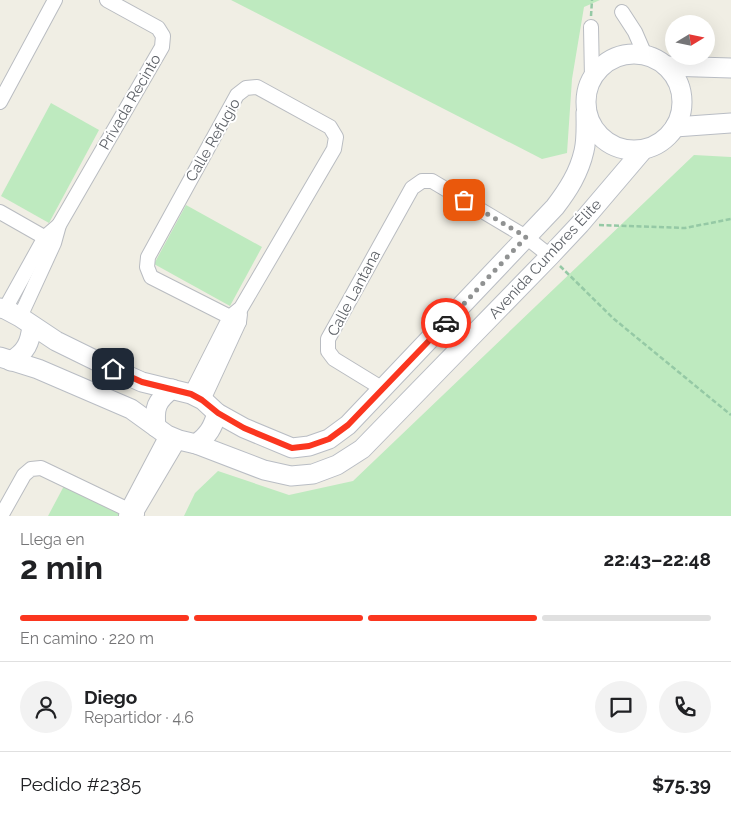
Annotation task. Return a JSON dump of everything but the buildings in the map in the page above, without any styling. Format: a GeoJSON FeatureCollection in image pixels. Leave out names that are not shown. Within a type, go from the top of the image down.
{"type":"FeatureCollection","features":[{"type":"Feature","properties":{"kind":"street"},"geometry":{"type":"LineString","coordinates":[[0,102],[55,0]]}},
{"type":"Feature","properties":{"kind":"street","name":"Privada Recinto"},"geometry":{"type":"LineString","coordinates":[[14,315],[49,240],[162,47],[163,36],[158,28],[107,0]]}},
{"type":"Feature","properties":{"kind":"street"},"geometry":{"type":"LineString","coordinates":[[622,12],[635,32],[645,55]]}},
{"type":"Feature","properties":{"kind":"street"},"geometry":{"type":"LineString","coordinates":[[591,27],[592,78]]}},
{"type":"Feature","properties":{"kind":"street"},"geometry":{"type":"LineString","coordinates":[[629,54],[645,55],[666,66],[676,79],[681,95],[681,112],[675,127],[661,142],[643,150],[624,150],[607,142],[593,129],[586,112],[586,94],[592,78],[601,66],[614,58],[629,54]]}},
{"type":"Feature","properties":{"kind":"street"},"geometry":{"type":"LineString","coordinates":[[666,66],[731,68]]}},
{"type":"Feature","properties":{"kind":"street","name":"Calle Refugio"},"geometry":{"type":"LineString","coordinates":[[197,397],[234,319],[334,149],[336,137],[330,127],[257,88],[246,88],[237,95],[148,256],[147,267],[151,277],[234,319]]}},
{"type":"Feature","properties":{"kind":"street","name":"Avenida Cumbres Élite"},"geometry":{"type":"LineString","coordinates":[[292,448],[309,446],[329,439],[348,425],[555,207],[577,173],[585,150],[586,112]]}},
{"type":"Feature","properties":{"kind":"street"},"geometry":{"type":"LineString","coordinates":[[675,127],[731,123]]}},
{"type":"Feature","properties":{"kind":"street","name":"Avenida Cumbres Élite"},"geometry":{"type":"LineString","coordinates":[[6,359],[38,369],[131,409],[174,437],[264,470],[291,476],[313,474],[337,465],[362,449],[550,256],[643,150]]}},
{"type":"Feature","properties":{"kind":"street","name":"Calle Lantana"},"geometry":{"type":"LineString","coordinates":[[383,389],[334,360],[328,351],[328,339],[412,188],[422,182],[432,181],[526,237]]}},
{"type":"Feature","properties":{"kind":"street"},"geometry":{"type":"LineString","coordinates":[[0,212],[49,240]]}},
{"type":"Feature","properties":{"kind":"street"},"geometry":{"type":"LineString","coordinates":[[526,237],[550,256]]}},
{"type":"Feature","properties":{"kind":"street"},"geometry":{"type":"LineString","coordinates":[[6,359],[21,355],[31,338],[14,315]]}},
{"type":"Feature","properties":{"kind":"street"},"geometry":{"type":"LineString","coordinates":[[14,315],[56,341],[135,379],[197,397],[218,413],[264,438],[292,448],[291,476]]}},
{"type":"Feature","properties":{"kind":"street"},"geometry":{"type":"LineString","coordinates":[[172,389],[161,397],[156,407],[174,437]]}},
{"type":"Feature","properties":{"kind":"street"},"geometry":{"type":"LineString","coordinates":[[174,437],[209,433],[214,426],[218,413]]}},
{"type":"Feature","properties":{"kind":"street"},"geometry":{"type":"LineString","coordinates":[[1,516],[24,475],[31,469],[40,468],[131,514],[174,437]]}},
{"type":"Feature","properties":{"kind":"path"},"geometry":{"type":"LineString","coordinates":[[580,224],[685,228],[731,219]]}},
{"type":"Feature","properties":{"kind":"path"},"geometry":{"type":"LineString","coordinates":[[550,256],[614,320],[731,415]]}},
{"type":"Feature","properties":{"kind":"green space"},"geometry":{"type":"Polygon","coordinates":[[[231,0],[600,0],[584,7],[572,79],[567,153],[542,159],[231,0]]]}},
{"type":"Feature","properties":{"kind":"green space"},"geometry":{"type":"Polygon","coordinates":[[[51,103],[99,130],[49,223],[1,196],[51,103]]]}},
{"type":"Feature","properties":{"kind":"green space"},"geometry":{"type":"Polygon","coordinates":[[[694,155],[731,157],[731,516],[184,516],[195,493],[218,471],[289,495],[353,481],[694,155]]]}},
{"type":"Feature","properties":{"kind":"green space"},"geometry":{"type":"Polygon","coordinates":[[[186,205],[262,247],[230,306],[154,264],[186,205]]]}},
{"type":"Feature","properties":{"kind":"green space"},"geometry":{"type":"Polygon","coordinates":[[[65,484],[122,511],[120,516],[48,516],[65,484]]]}},
{"type":"Feature","properties":{"kind":"way so far"},"geometry":{"type":"LineString","coordinates":[[446,323],[526,237],[464,200]]}},
{"type":"Feature","properties":{"kind":"route"},"geometry":{"type":"LineString","coordinates":[[113,369],[142,382],[191,394],[218,413],[264,438],[292,448],[309,446],[329,439],[348,425],[446,323]]}}]}
